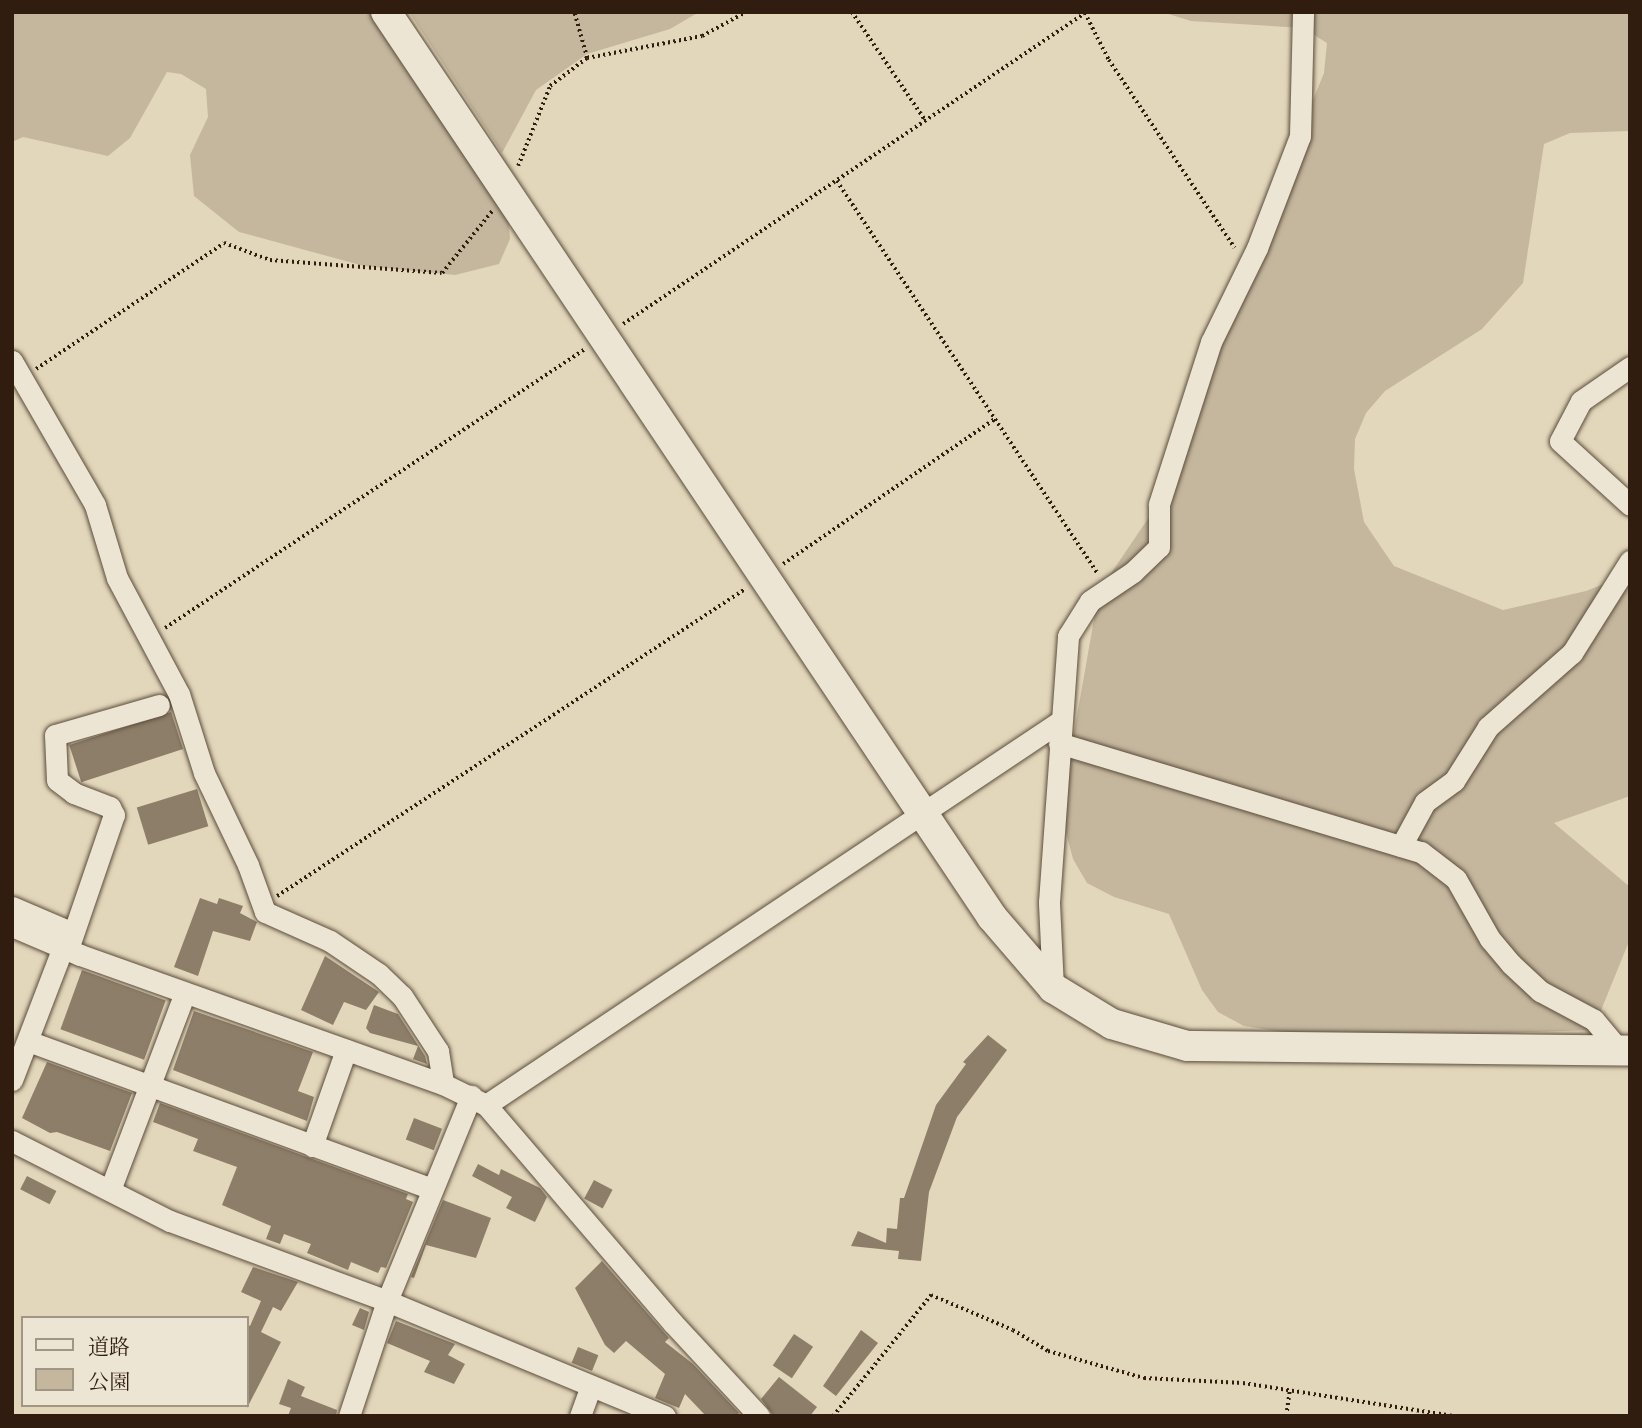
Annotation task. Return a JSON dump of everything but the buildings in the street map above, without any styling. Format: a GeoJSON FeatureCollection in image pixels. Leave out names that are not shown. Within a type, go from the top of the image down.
{"type":"FeatureCollection","features":[{"type":"Feature","properties":{"kind":"street"},"geometry":{"type":"LineString","coordinates":[[386,12],[992,917],[1053,988],[1112,1024],[1187,1046],[1625,1051]]}},
{"type":"Feature","properties":{"kind":"street"},"geometry":{"type":"LineString","coordinates":[[1053,988],[1049,902],[1059,733],[1070,629],[1080,611],[1159,547],[1159,504],[1212,342],[1248,267],[1300,136],[1303,12]]}},
{"type":"Feature","properties":{"kind":"street"},"geometry":{"type":"LineString","coordinates":[[1630,367],[1581,401],[1560,441],[1630,505]]}},
{"type":"Feature","properties":{"kind":"street"},"geometry":{"type":"LineString","coordinates":[[18,370],[95,505],[117,578],[180,694],[204,773],[265,912],[330,941],[379,974],[402,996],[438,1051],[443,1084]]}},
{"type":"Feature","properties":{"kind":"street"},"geometry":{"type":"LineString","coordinates":[[1401,846],[1425,802],[1454,781],[1488,727],[1572,653],[1630,561]]}},
{"type":"Feature","properties":{"kind":"street"},"geometry":{"type":"LineString","coordinates":[[12,1080],[68,943],[114,816],[110,807],[75,793],[57,780],[55,735],[159,705]]}},
{"type":"Feature","properties":{"kind":"street"},"geometry":{"type":"LineString","coordinates":[[349,1416],[387,1301],[432,1189],[479,1100],[922,813],[1059,733],[1401,846],[1447,869],[1511,964],[1540,991],[1594,1020],[1625,1051]]}},
{"type":"Feature","properties":{"kind":"street"},"geometry":{"type":"LineString","coordinates":[[12,907],[68,943]]}},
{"type":"Feature","properties":{"kind":"street"},"geometry":{"type":"LineString","coordinates":[[12,926],[68,943],[185,993],[443,1084],[479,1100],[673,1323],[759,1416]]}},
{"type":"Feature","properties":{"kind":"street"},"geometry":{"type":"LineString","coordinates":[[110,1189],[185,993]]}},
{"type":"Feature","properties":{"kind":"street"},"geometry":{"type":"LineString","coordinates":[[28,1041],[432,1189]]}},
{"type":"Feature","properties":{"kind":"street"},"geometry":{"type":"LineString","coordinates":[[312,1146],[346,1050]]}},
{"type":"Feature","properties":{"kind":"street"},"geometry":{"type":"LineString","coordinates":[[14,1150],[110,1189],[170,1221],[387,1301],[665,1416]]}},
{"type":"Feature","properties":{"kind":"street"},"geometry":{"type":"LineString","coordinates":[[580,1416],[591,1386]]}},
{"type":"Feature","properties":{"kind":"path"},"geometry":{"type":"LineString","coordinates":[[574,12],[587,58]]}},
{"type":"Feature","properties":{"kind":"path"},"geometry":{"type":"LineString","coordinates":[[18,370],[224,243],[270,260],[442,273],[508,194],[550,86],[587,58],[682,42],[746,12]]}},
{"type":"Feature","properties":{"kind":"path"},"geometry":{"type":"LineString","coordinates":[[852,12],[925,120]]}},
{"type":"Feature","properties":{"kind":"path"},"geometry":{"type":"LineString","coordinates":[[148,639],[1085,13],[1109,60],[1248,267]]}},
{"type":"Feature","properties":{"kind":"path"},"geometry":{"type":"LineString","coordinates":[[837,181],[1096,568],[1105,591]]}},
{"type":"Feature","properties":{"kind":"path"},"geometry":{"type":"LineString","coordinates":[[264,905],[765,576],[995,419]]}},
{"type":"Feature","properties":{"kind":"path"},"geometry":{"type":"LineString","coordinates":[[833,1416],[931,1295],[1013,1330],[1048,1350],[1093,1366],[1144,1378],[1290,1389],[1453,1416]]}},
{"type":"Feature","properties":{"kind":"path"},"geometry":{"type":"LineString","coordinates":[[1286,1416],[1290,1389]]}},
{"type":"Feature","properties":{"kind":"green space"},"geometry":{"type":"Polygon","coordinates":[[[12,12],[371,12],[508,212],[510,239],[499,264],[455,275],[364,266],[239,232],[194,196],[190,155],[208,117],[206,89],[181,74],[167,72],[130,138],[108,156],[23,137],[12,142],[12,12]]]}},
{"type":"Feature","properties":{"kind":"green space"},"geometry":{"type":"Polygon","coordinates":[[[409,12],[699,12],[670,29],[587,54],[536,90],[502,153],[409,12]]]}},
{"type":"Feature","properties":{"kind":"green space"},"geometry":{"type":"Polygon","coordinates":[[[1162,12],[1630,12],[1630,131],[1570,133],[1544,144],[1523,283],[1482,329],[1385,391],[1366,413],[1355,439],[1354,469],[1364,522],[1394,566],[1503,610],[1586,591],[1630,574],[1630,796],[1554,823],[1630,887],[1630,939],[1593,1030],[1331,1039],[1244,1026],[1218,1012],[1202,990],[1169,914],[1114,897],[1087,883],[1073,859],[1066,832],[1066,778],[1099,591],[1160,501],[1172,447],[1324,73],[1327,43],[1303,28],[1191,21],[1162,12]]]}}]}
